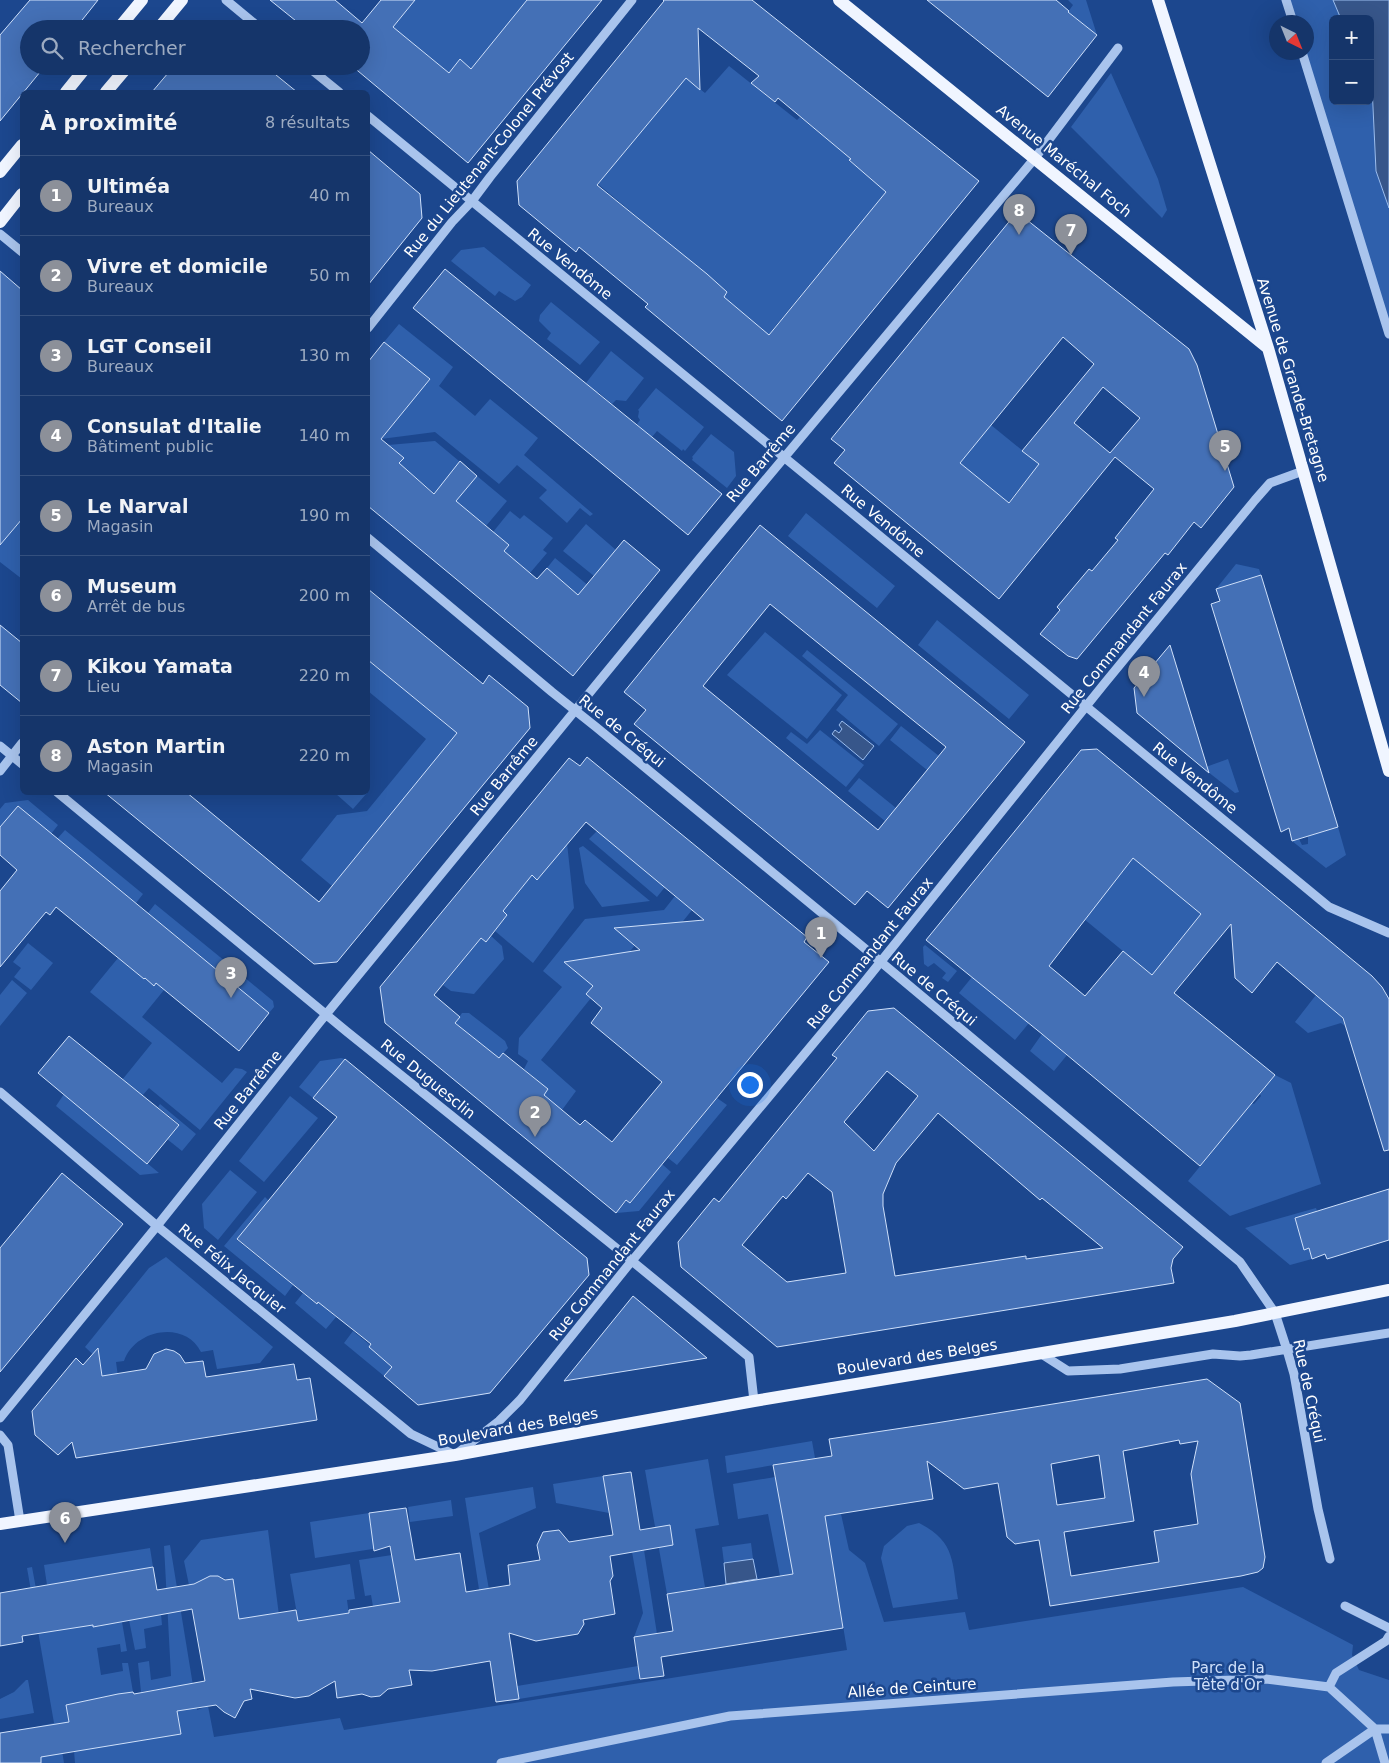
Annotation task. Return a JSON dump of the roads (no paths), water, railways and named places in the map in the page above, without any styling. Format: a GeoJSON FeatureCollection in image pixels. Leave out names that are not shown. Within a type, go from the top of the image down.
{"type":"FeatureCollection","features":[{"type":"Feature","properties":{"kind":"main road"},"geometry":{"type":"LineString","coordinates":[[125,20],[142,0]]}},
{"type":"Feature","properties":{"kind":"main road"},"geometry":{"type":"LineString","coordinates":[[165,20],[182,0]]}},
{"type":"Feature","properties":{"kind":"main road","name":"Avenue Maréchal Foch"},"geometry":{"type":"LineString","coordinates":[[839,0],[1268,348]]}},
{"type":"Feature","properties":{"kind":"main road","name":"Avenue de Grande-Bretagne"},"geometry":{"type":"LineString","coordinates":[[1158,0],[1268,348],[1389,771]]}},
{"type":"Feature","properties":{"kind":"main road"},"geometry":{"type":"LineString","coordinates":[[68,90],[80,75]]}},
{"type":"Feature","properties":{"kind":"main road"},"geometry":{"type":"LineString","coordinates":[[108,90],[120,75]]}},
{"type":"Feature","properties":{"kind":"main road"},"geometry":{"type":"LineString","coordinates":[[0,172],[20,147]]}},
{"type":"Feature","properties":{"kind":"main road"},"geometry":{"type":"LineString","coordinates":[[0,222],[20,197]]}},
{"type":"Feature","properties":{"kind":"main road","name":"Boulevard des Belges"},"geometry":{"type":"LineString","coordinates":[[0,1524],[455,1455],[754,1401],[1276,1314],[1389,1290]]}},
{"type":"Feature","properties":{"kind":"street"},"geometry":{"type":"LineString","coordinates":[[226,0],[250,20]]}},
{"type":"Feature","properties":{"kind":"street","name":"Rue du Lieutenant-Colonel Prévost"},"geometry":{"type":"LineString","coordinates":[[370,325],[452,222],[472,202],[496,169],[632,0]]}},
{"type":"Feature","properties":{"kind":"street"},"geometry":{"type":"LineString","coordinates":[[1286,0],[1290,15]]}},
{"type":"Feature","properties":{"kind":"street","name":"Rue Barrême"},"geometry":{"type":"LineString","coordinates":[[0,1418],[158,1226],[326,1014],[784,458],[1035,158],[1118,48]]}},
{"type":"Feature","properties":{"kind":"street"},"geometry":{"type":"LineString","coordinates":[[1304,60],[1389,334]]}},
{"type":"Feature","properties":{"kind":"street"},"geometry":{"type":"LineString","coordinates":[[318,75],[337,90]]}},
{"type":"Feature","properties":{"kind":"street","name":"Rue Vendôme"},"geometry":{"type":"LineString","coordinates":[[370,118],[1329,907],[1389,933]]}},
{"type":"Feature","properties":{"kind":"street"},"geometry":{"type":"LineString","coordinates":[[0,234],[20,250]]}},
{"type":"Feature","properties":{"kind":"street","name":"Rue Commandant Faurax"},"geometry":{"type":"LineString","coordinates":[[455,1455],[499,1422],[520,1400],[1270,483],[1303,472]]}},
{"type":"Feature","properties":{"kind":"street","name":"Rue de Créqui"},"geometry":{"type":"LineString","coordinates":[[370,540],[1240,1262],[1276,1314],[1287,1350],[1294,1374],[1318,1508],[1330,1559]]}},
{"type":"Feature","properties":{"kind":"street"},"geometry":{"type":"LineString","coordinates":[[0,746],[20,762]]}},
{"type":"Feature","properties":{"kind":"street"},"geometry":{"type":"LineString","coordinates":[[0,770],[20,746]]}},
{"type":"Feature","properties":{"kind":"street","name":"Rue Duguesclin"},"geometry":{"type":"LineString","coordinates":[[61,795],[326,1014],[749,1357],[754,1401]]}},
{"type":"Feature","properties":{"kind":"street","name":"Rue Félix Jacquier"},"geometry":{"type":"LineString","coordinates":[[0,1092],[158,1226],[411,1434],[455,1455]]}},
{"type":"Feature","properties":{"kind":"street"},"geometry":{"type":"LineString","coordinates":[[1040,1353],[1068,1371],[1120,1369],[1212,1354],[1240,1356],[1287,1350],[1389,1333]]}},
{"type":"Feature","properties":{"kind":"street"},"geometry":{"type":"LineString","coordinates":[[0,1435],[8,1445],[20,1521]]}},
{"type":"Feature","properties":{"kind":"street"},"geometry":{"type":"LineString","coordinates":[[1345,1606],[1389,1628]]}},
{"type":"Feature","properties":{"kind":"street"},"geometry":{"type":"LineString","coordinates":[[1385,1763],[1375,1729],[1329,1687],[1336,1673],[1386,1640],[1389,1636]]}},
{"type":"Feature","properties":{"kind":"street","name":"Allée de Ceinture"},"geometry":{"type":"LineString","coordinates":[[500,1763],[730,1716],[1173,1682],[1266,1679],[1329,1687]]}},
{"type":"Feature","properties":{"kind":"street"},"geometry":{"type":"LineString","coordinates":[[1326,1763],[1375,1729],[1389,1729]]}},
{"type":"Feature","properties":{"kind":"place","name":"Aston Martin"},"geometry":{"type":"Point","coordinates":[1019,235]}},
{"type":"Feature","properties":{"kind":"place","name":"Kikou Yamata"},"geometry":{"type":"Point","coordinates":[1071,255]}},
{"type":"Feature","properties":{"kind":"place","name":"Le Narval"},"geometry":{"type":"Point","coordinates":[1225,471]}},
{"type":"Feature","properties":{"kind":"place","name":"Consulat d'Italie"},"geometry":{"type":"Point","coordinates":[1144,697]}},
{"type":"Feature","properties":{"kind":"place","name":"Ultiméa"},"geometry":{"type":"Point","coordinates":[821,958]}},
{"type":"Feature","properties":{"kind":"place","name":"LGT Conseil"},"geometry":{"type":"Point","coordinates":[231,998]}},
{"type":"Feature","properties":{"kind":"place","name":"Vivre et domicile"},"geometry":{"type":"Point","coordinates":[535,1137]}},
{"type":"Feature","properties":{"kind":"place","name":"Museum"},"geometry":{"type":"Point","coordinates":[65,1543]}},
{"type":"Feature","properties":{"kind":"park label","name":"Parc de la Tête d'Or"},"geometry":{"type":"Point","coordinates":[1228,1676]}}]}
